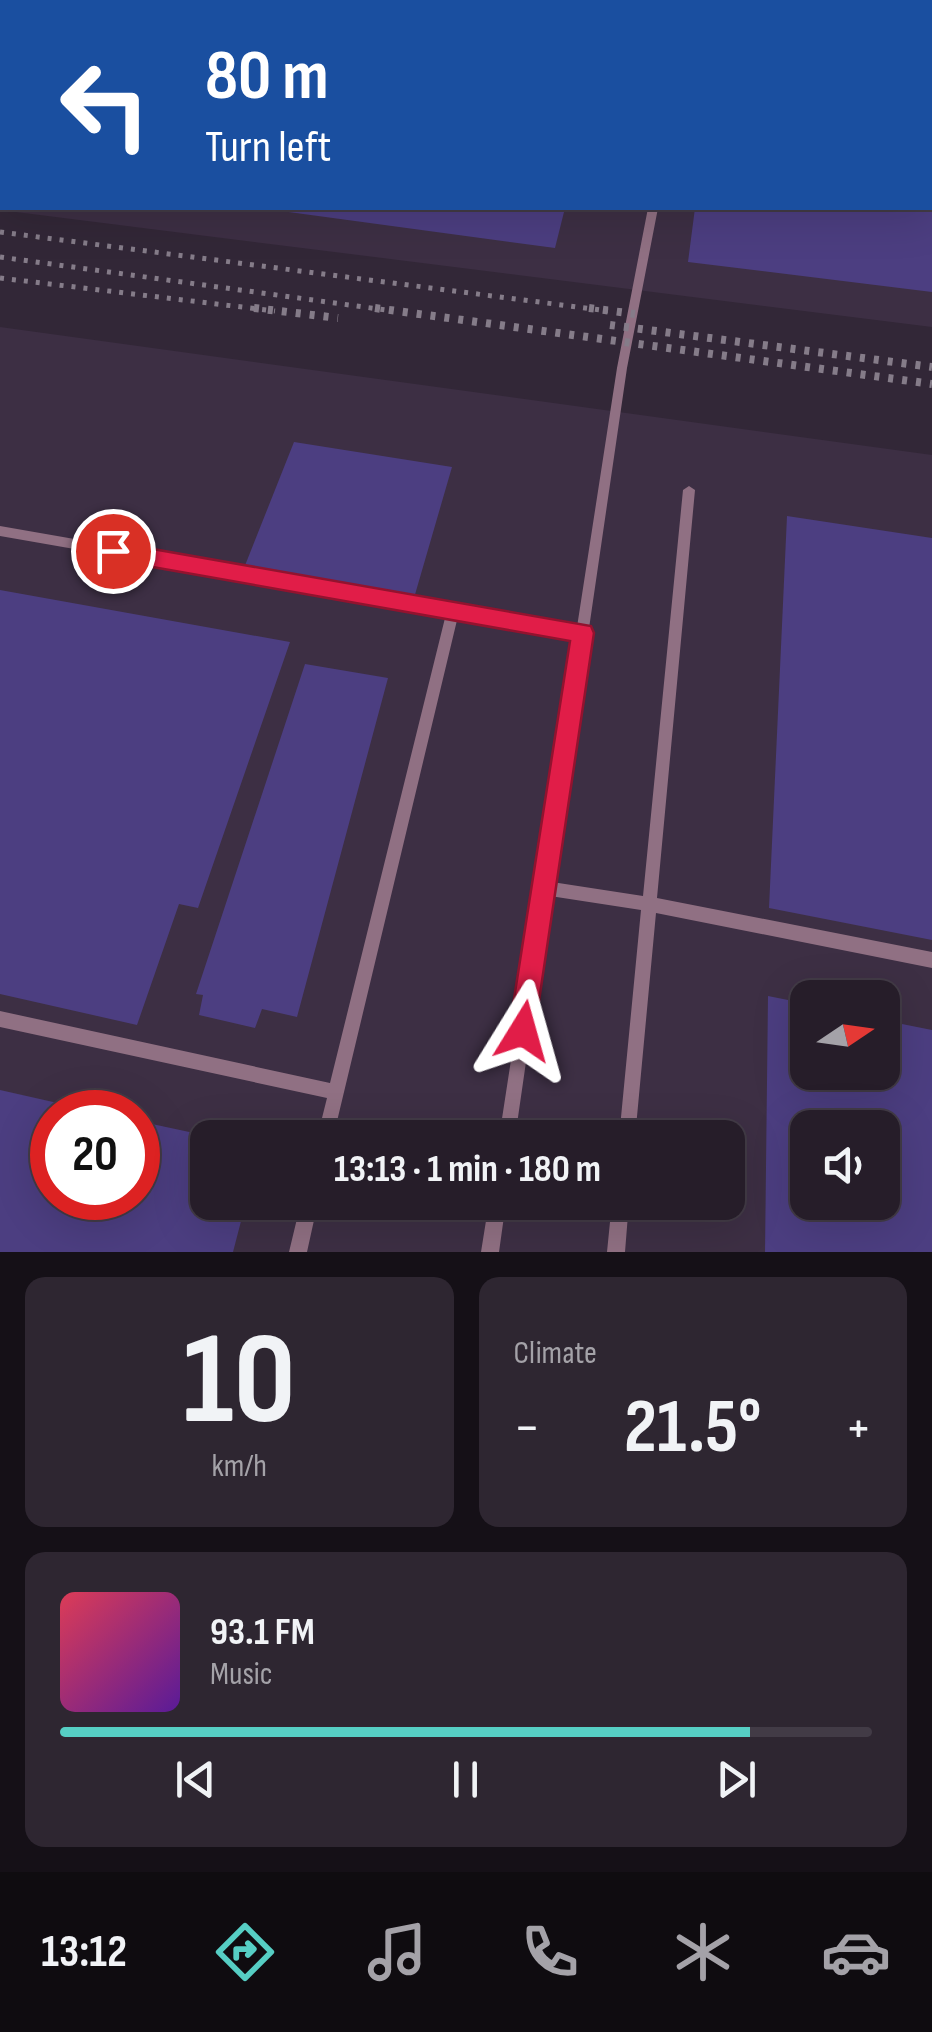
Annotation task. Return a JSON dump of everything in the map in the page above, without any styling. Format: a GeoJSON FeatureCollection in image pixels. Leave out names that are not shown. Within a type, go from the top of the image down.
{"type":"FeatureCollection","features":[{"type":"Feature","properties":{"kind":"lane"},"geometry":{"type":"LineString","coordinates":[[510,1120],[622,368],[654,210]]}},
{"type":"Feature","properties":{"kind":"lane"},"geometry":{"type":"LineString","coordinates":[[629,1120],[689,490]]}},
{"type":"Feature","properties":{"kind":"lane"},"geometry":{"type":"LineString","coordinates":[[0,531],[582,633]]}},
{"type":"Feature","properties":{"kind":"lane"},"geometry":{"type":"LineString","coordinates":[[329,1120],[453,610]]}},
{"type":"Feature","properties":{"kind":"lane"},"geometry":{"type":"LineString","coordinates":[[544,888],[649,904],[932,960]]}},
{"type":"Feature","properties":{"kind":"lane"},"geometry":{"type":"LineString","coordinates":[[0,1019],[336,1092]]}},
{"type":"Feature","properties":{"kind":"lane"},"geometry":{"type":"LineString","coordinates":[[298,1252],[306,1220]]}},
{"type":"Feature","properties":{"kind":"lane"},"geometry":{"type":"LineString","coordinates":[[490,1252],[495,1220]]}},
{"type":"Feature","properties":{"kind":"lane"},"geometry":{"type":"LineString","coordinates":[[616,1252],[619,1220]]}},
{"type":"Feature","properties":{"kind":"shaded area"},"geometry":{"type":"Polygon","coordinates":[[[0,210],[932,210],[932,327],[0,210]]]}},
{"type":"Feature","properties":{"kind":"shaded area"},"geometry":{"type":"Polygon","coordinates":[[[0,327],[932,455],[932,1252],[0,1252],[0,327]]]}},
{"type":"Feature","properties":{"kind":"building"},"geometry":{"type":"Polygon","coordinates":[[[274,210],[564,210],[555,248],[274,210]]]}},
{"type":"Feature","properties":{"kind":"building"},"geometry":{"type":"Polygon","coordinates":[[[695,210],[932,210],[932,292],[688,262],[695,210]]]}},
{"type":"Feature","properties":{"kind":"building"},"geometry":{"type":"Polygon","coordinates":[[[294,442],[452,467],[414,598],[244,568],[294,442]]]}},
{"type":"Feature","properties":{"kind":"building"},"geometry":{"type":"Polygon","coordinates":[[[787,516],[932,538],[932,940],[769,908],[787,516]]]}},
{"type":"Feature","properties":{"kind":"building"},"geometry":{"type":"Polygon","coordinates":[[[0,590],[290,642],[198,908],[179,904],[137,1025],[0,994],[0,590]]]}},
{"type":"Feature","properties":{"kind":"building"},"geometry":{"type":"Polygon","coordinates":[[[305,664],[388,678],[297,1017],[262,1009],[255,1028],[199,1015],[203,995],[196,994],[305,664]]]}},
{"type":"Feature","properties":{"kind":"building"},"geometry":{"type":"Polygon","coordinates":[[[768,996],[790,1000],[790,1090],[900,1090],[900,1024],[932,1030],[932,1252],[765,1252],[768,996]]]}},
{"type":"Feature","properties":{"kind":"building"},"geometry":{"type":"Polygon","coordinates":[[[0,1090],[30,1097],[30,1220],[160,1220],[160,1126],[190,1132],[190,1220],[241,1220],[233,1252],[0,1252],[0,1090]]]}},
{"type":"Feature","properties":{"kind":"railway"},"geometry":{"type":"LineString","coordinates":[[0,232],[608,311]]}},
{"type":"Feature","properties":{"kind":"railway"},"geometry":{"type":"LineString","coordinates":[[0,257],[393,311]]}},
{"type":"Feature","properties":{"kind":"railway"},"geometry":{"type":"LineString","coordinates":[[0,278],[275,311]]}},
{"type":"Feature","properties":{"kind":"railway"},"geometry":{"type":"LineString","coordinates":[[254,308],[338,318]]}},
{"type":"Feature","properties":{"kind":"railway"},"geometry":{"type":"LineString","coordinates":[[375,308],[932,384]]}},
{"type":"Feature","properties":{"kind":"railway"},"geometry":{"type":"LineString","coordinates":[[589,308],[635,314]]}},
{"type":"Feature","properties":{"kind":"railway"},"geometry":{"type":"LineString","coordinates":[[610,325],[932,367]]}},
{"type":"Feature","properties":{"kind":"route"},"geometry":{"type":"LineString","coordinates":[[113,551],[582,633],[523,1031]]}}]}
